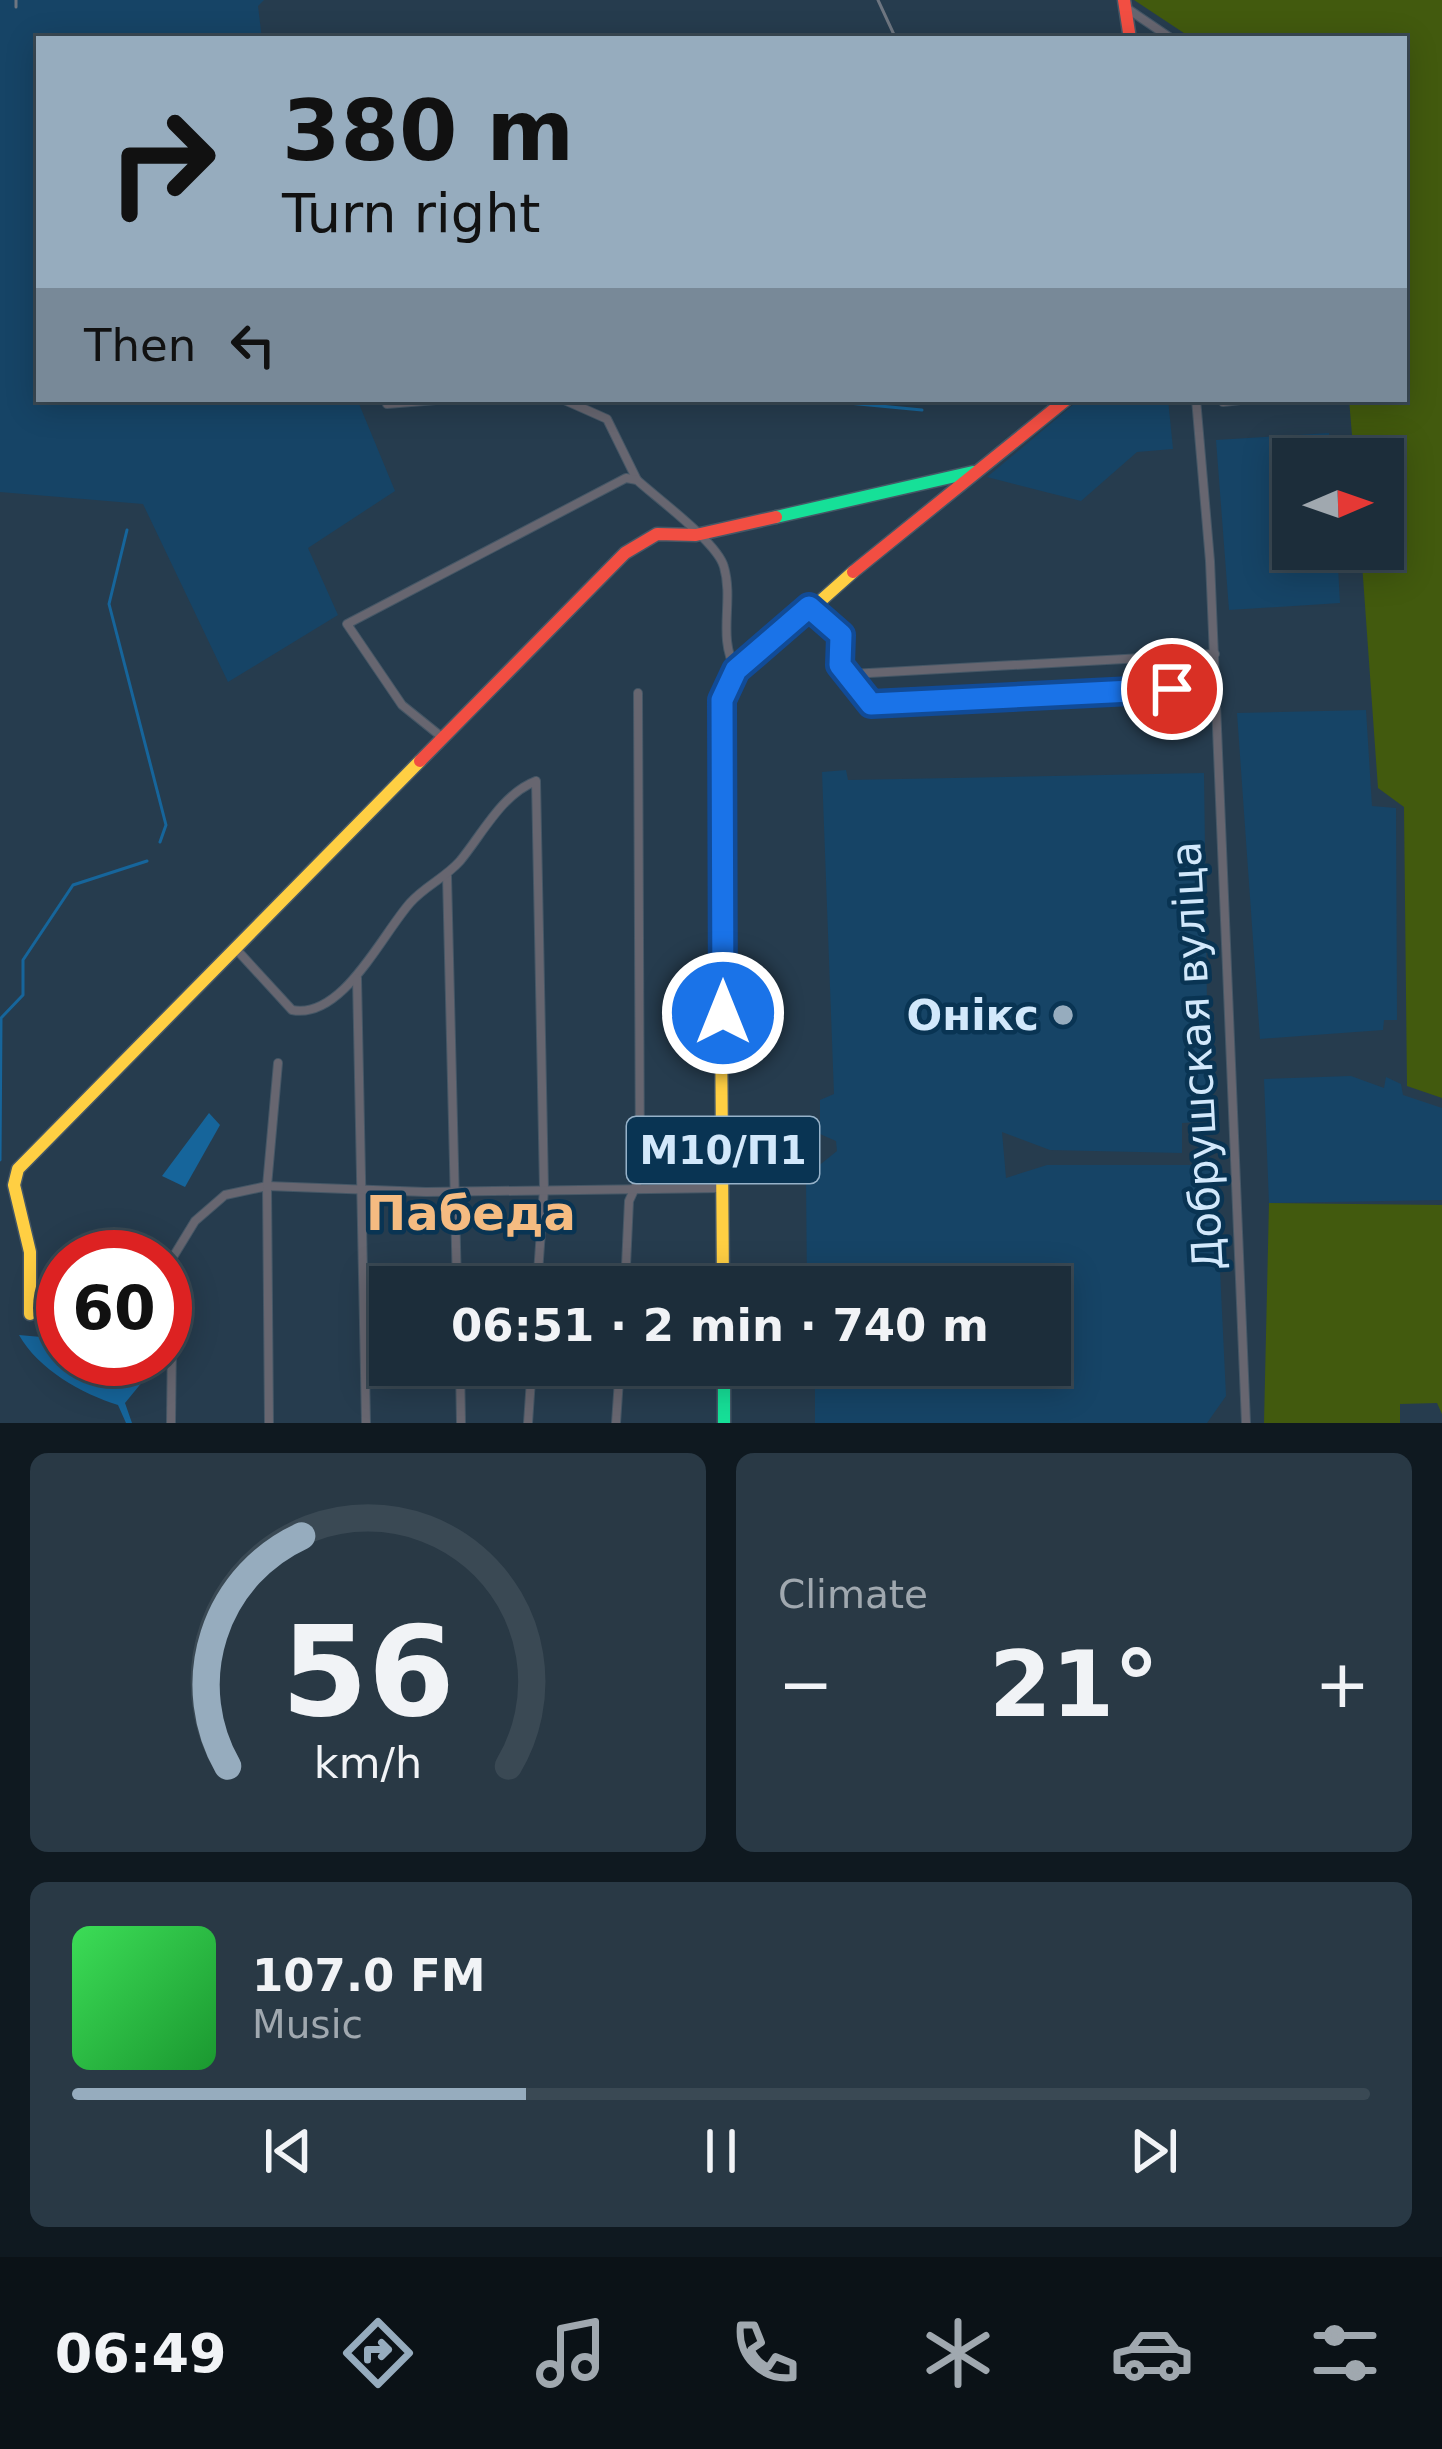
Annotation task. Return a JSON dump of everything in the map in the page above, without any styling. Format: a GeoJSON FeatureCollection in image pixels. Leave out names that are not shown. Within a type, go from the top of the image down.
{"type":"FeatureCollection","features":[{"type":"Feature","properties":{"kind":"street"},"geometry":{"type":"LineString","coordinates":[[1125,3],[1166,36]]}},
{"type":"Feature","properties":{"kind":"street"},"geometry":{"type":"LineString","coordinates":[[1125,3],[1130,36]]}},
{"type":"Feature","properties":{"kind":"street"},"geometry":{"type":"LineString","coordinates":[[387,404],[411,402]]}},
{"type":"Feature","properties":{"kind":"street"},"geometry":{"type":"LineString","coordinates":[[569,402],[607,419],[637,480],[714,548],[725,568],[725,652],[736,670],[1063,402]]}},
{"type":"Feature","properties":{"kind":"street","name":"Добрушская вуліца"},"geometry":{"type":"LineString","coordinates":[[1196,402],[1214,653],[1246,1423]]}},
{"type":"Feature","properties":{"kind":"street"},"geometry":{"type":"LineString","coordinates":[[30,1314],[30,1252],[15,1172],[625,553],[657,534],[696,535],[981,471]]}},
{"type":"Feature","properties":{"kind":"street"},"geometry":{"type":"LineString","coordinates":[[442,738],[402,704],[347,624],[615,482],[637,480]]}},
{"type":"Feature","properties":{"kind":"street"},"geometry":{"type":"LineString","coordinates":[[809,607],[841,635],[840,665],[871,704],[1214,687]]}},
{"type":"Feature","properties":{"kind":"street"},"geometry":{"type":"LineString","coordinates":[[851,674],[1214,653]]}},
{"type":"Feature","properties":{"kind":"street","name":"М10/П1"},"geometry":{"type":"LineString","coordinates":[[723,1266],[719,748],[722,700],[736,670]]}},
{"type":"Feature","properties":{"kind":"street"},"geometry":{"type":"LineString","coordinates":[[627,1266],[629,1201],[638,1185],[638,693]]}},
{"type":"Feature","properties":{"kind":"street"},"geometry":{"type":"LineString","coordinates":[[236,949],[292,1010],[315,1010],[357,976],[410,902],[447,876],[494,814],[536,781],[544,1189],[538,1266]]}},
{"type":"Feature","properties":{"kind":"street"},"geometry":{"type":"LineString","coordinates":[[447,876],[457,1266]]}},
{"type":"Feature","properties":{"kind":"street"},"geometry":{"type":"LineString","coordinates":[[357,976],[366,1423]]}},
{"type":"Feature","properties":{"kind":"street"},"geometry":{"type":"LineString","coordinates":[[269,1423],[267,1186],[278,1063]]}},
{"type":"Feature","properties":{"kind":"street"},"geometry":{"type":"LineString","coordinates":[[171,1423],[173,1257],[211,1202],[267,1186],[455,1192],[638,1185],[723,1188]]}},
{"type":"Feature","properties":{"kind":"street"},"geometry":{"type":"LineString","coordinates":[[460,1386],[461,1423]]}},
{"type":"Feature","properties":{"kind":"street"},"geometry":{"type":"LineString","coordinates":[[528,1423],[531,1386]]}},
{"type":"Feature","properties":{"kind":"street"},"geometry":{"type":"LineString","coordinates":[[616,1423],[619,1386]]}},
{"type":"Feature","properties":{"kind":"street"},"geometry":{"type":"LineString","coordinates":[[724,1386],[724,1423]]}},
{"type":"Feature","properties":{"kind":"shaded area"},"geometry":{"type":"Polygon","coordinates":[[[0,0],[264,0],[258,6],[262,36],[36,36],[36,402],[358,402],[395,491],[308,548],[338,615],[228,682],[143,504],[0,492],[0,0]]]}},
{"type":"Feature","properties":{"kind":"shaded area"},"geometry":{"type":"Polygon","coordinates":[[[1076,402],[1168,402],[1173,449],[1137,452],[1081,501],[987,477],[1076,402]]]}},
{"type":"Feature","properties":{"kind":"shaded area"},"geometry":{"type":"Polygon","coordinates":[[[1329,433],[1329,438],[1272,438],[1272,570],[1338,570],[1340,603],[1229,610],[1216,440],[1329,433]]]}},
{"type":"Feature","properties":{"kind":"shaded area"},"geometry":{"type":"Polygon","coordinates":[[[1366,710],[1372,806],[1396,808],[1397,1020],[1384,1020],[1383,1030],[1260,1039],[1237,713],[1366,710]]]}},
{"type":"Feature","properties":{"kind":"shaded area"},"geometry":{"type":"Polygon","coordinates":[[[846,770],[848,780],[1204,773],[1208,1085],[1199,1093],[1200,1122],[1182,1123],[1182,1153],[1050,1150],[1002,1132],[1006,1178],[1047,1165],[1215,1165],[1226,1396],[1207,1423],[815,1423],[815,1386],[1071,1386],[1071,1266],[807,1266],[806,1176],[837,1151],[836,1141],[820,1134],[820,1100],[834,1094],[822,772],[846,770]]]}},
{"type":"Feature","properties":{"kind":"shaded area"},"geometry":{"type":"Polygon","coordinates":[[[1351,1076],[1384,1088],[1386,1077],[1401,1084],[1403,1095],[1442,1108],[1442,1200],[1269,1203],[1264,1079],[1351,1076]]]}},
{"type":"Feature","properties":{"kind":"shaded area"},"geometry":{"type":"Polygon","coordinates":[[[209,1113],[220,1125],[185,1187],[162,1176],[209,1113]]]}},
{"type":"Feature","properties":{"kind":"shaded area"},"geometry":{"type":"Polygon","coordinates":[[[19,1335],[36,1337],[36,1356],[19,1335]]]}},
{"type":"Feature","properties":{"kind":"shaded area"},"geometry":{"type":"Polygon","coordinates":[[[139,1386],[125,1403],[132,1423],[126,1423],[118,1405],[76,1387],[139,1386]]]}},
{"type":"Feature","properties":{"kind":"green space"},"geometry":{"type":"Polygon","coordinates":[[[1134,0],[1442,0],[1442,1098],[1407,1086],[1404,807],[1378,788],[1362,570],[1404,570],[1404,438],[1352,438],[1349,402],[1407,402],[1407,36],[1188,36],[1134,0]]]}},
{"type":"Feature","properties":{"kind":"green space"},"geometry":{"type":"Polygon","coordinates":[[[1269,1203],[1442,1205],[1442,1414],[1437,1403],[1400,1404],[1400,1423],[1264,1423],[1269,1203]]]}},
{"type":"Feature","properties":{"kind":"waterway"},"geometry":{"type":"LineString","coordinates":[[838,402],[922,410]]}},
{"type":"Feature","properties":{"kind":"waterway"},"geometry":{"type":"LineString","coordinates":[[127,530],[109,604],[166,825],[160,842]]}},
{"type":"Feature","properties":{"kind":"waterway"},"geometry":{"type":"LineString","coordinates":[[0,1160],[1,1018],[23,995],[23,960],[73,885],[147,861]]}},
{"type":"Feature","properties":{"kind":"railway"},"geometry":{"type":"LineString","coordinates":[[16,0],[16,7]]}},
{"type":"Feature","properties":{"kind":"railway"},"geometry":{"type":"LineString","coordinates":[[878,0],[895,36]]}},
{"type":"Feature","properties":{"kind":"traffic: fast"},"geometry":{"type":"LineString","coordinates":[[776,517],[973,472]]}},
{"type":"Feature","properties":{"kind":"traffic: fast"},"geometry":{"type":"LineString","coordinates":[[724,1386],[724,1423]]}},
{"type":"Feature","properties":{"kind":"traffic: slow"},"geometry":{"type":"LineString","coordinates":[[723,1266],[719,748],[726,685],[853,572]]}},
{"type":"Feature","properties":{"kind":"traffic: slow"},"geometry":{"type":"LineString","coordinates":[[30,1314],[30,1252],[14,1185],[18,1169],[420,761]]}},
{"type":"Feature","properties":{"kind":"traffic: jam"},"geometry":{"type":"LineString","coordinates":[[1124,0],[1130,36]]}},
{"type":"Feature","properties":{"kind":"traffic: jam"},"geometry":{"type":"LineString","coordinates":[[853,572],[1063,402]]}},
{"type":"Feature","properties":{"kind":"traffic: jam"},"geometry":{"type":"LineString","coordinates":[[420,761],[625,553],[657,534],[696,535],[776,517]]}},
{"type":"Feature","properties":{"kind":"place","name":"Онікс"},"geometry":{"type":"Point","coordinates":[1063,1015]}},
{"type":"Feature","properties":{"kind":"district","name":"Пабеда"},"geometry":{"type":"Point","coordinates":[471,1213]}},
{"type":"Feature","properties":{"kind":"route"},"geometry":{"type":"LineString","coordinates":[[723,1013],[722,700],[736,670],[809,607],[841,635],[840,665],[871,704],[1172,689]]}}]}
